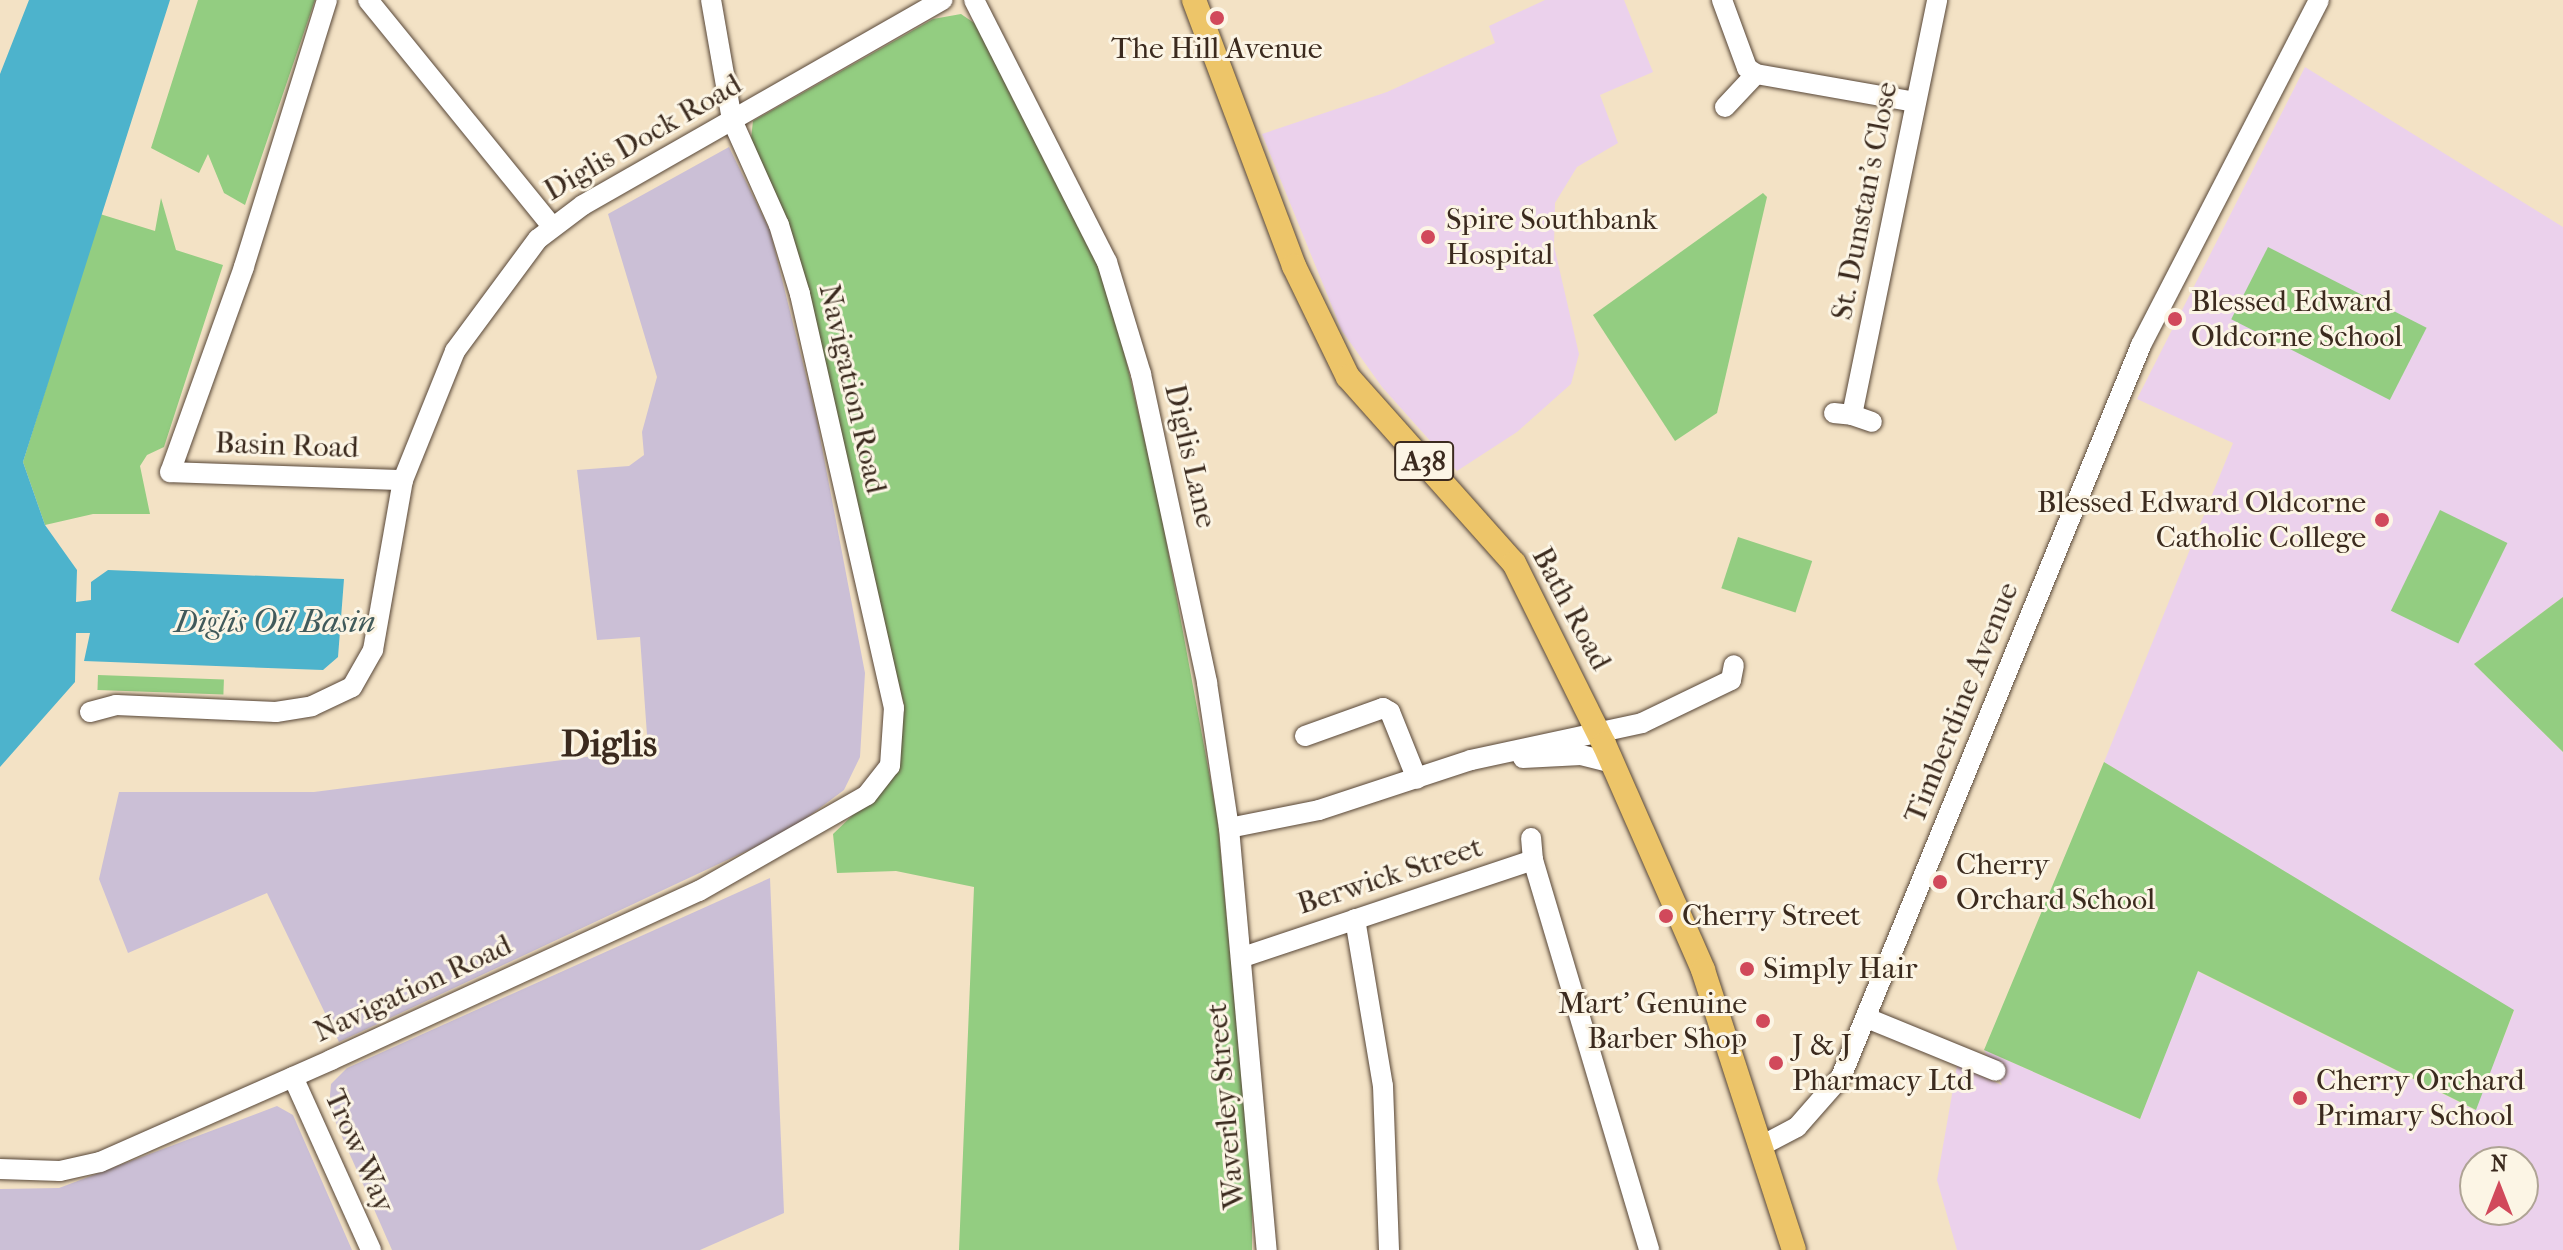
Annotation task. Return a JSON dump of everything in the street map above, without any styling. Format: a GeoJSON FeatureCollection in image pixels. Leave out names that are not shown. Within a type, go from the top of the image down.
{"type":"FeatureCollection","features":[{"type":"Feature","properties":{"kind":"main road","name":"Bath Road"},"geometry":{"type":"LineString","coordinates":[[1194,0],[1294,266],[1342,366],[1514,563],[1600,735],[1703,970],[1794,1250]]}},
{"type":"Feature","properties":{"kind":"street","name":"Basin Road"},"geometry":{"type":"LineString","coordinates":[[327,0],[244,267],[170,472],[403,480]]}},
{"type":"Feature","properties":{"kind":"street"},"geometry":{"type":"LineString","coordinates":[[368,0],[551,225]]}},
{"type":"Feature","properties":{"kind":"street"},"geometry":{"type":"LineString","coordinates":[[711,0],[732,120]]}},
{"type":"Feature","properties":{"kind":"street","name":"Diglis Dock Road"},"geometry":{"type":"LineString","coordinates":[[90,712],[116,705],[276,712],[312,706],[352,687],[373,650],[403,480],[460,342],[551,225],[943,0]]}},
{"type":"Feature","properties":{"kind":"street","name":"Diglis Lane"},"geometry":{"type":"LineString","coordinates":[[974,0],[1107,262],[1128,321],[1204,668],[1229,828],[1243,957]]}},
{"type":"Feature","properties":{"kind":"street"},"geometry":{"type":"LineString","coordinates":[[1722,0],[1747,68],[1756,74],[1915,102]]}},
{"type":"Feature","properties":{"kind":"street","name":"St. Dunstan's Close"},"geometry":{"type":"LineString","coordinates":[[1872,422],[1843,414],[1937,0]]}},
{"type":"Feature","properties":{"kind":"street","name":"Timberdine Avenue"},"geometry":{"type":"LineString","coordinates":[[1761,1146],[1797,1127],[1828,1096],[1867,1018],[2141,345],[2319,0]]}},
{"type":"Feature","properties":{"kind":"street"},"geometry":{"type":"LineString","coordinates":[[1725,107],[1756,74]]}},
{"type":"Feature","properties":{"kind":"street","name":"Navigation Road"},"geometry":{"type":"LineString","coordinates":[[0,1169],[60,1171],[100,1162],[293,1077],[699,891],[867,795],[890,766],[897,726],[800,294],[779,225],[732,120]]}},
{"type":"Feature","properties":{"kind":"street"},"geometry":{"type":"LineString","coordinates":[[1229,828],[1319,810],[1471,760],[1600,735],[1646,722],[1731,680],[1734,665]]}},
{"type":"Feature","properties":{"kind":"street"},"geometry":{"type":"LineString","coordinates":[[1305,736],[1383,708],[1390,712],[1417,779]]}},
{"type":"Feature","properties":{"kind":"street"},"geometry":{"type":"LineString","coordinates":[[1471,760],[1581,755],[1613,763]]}},
{"type":"Feature","properties":{"kind":"street"},"geometry":{"type":"LineString","coordinates":[[1531,838],[1533,860],[1649,1250]]}},
{"type":"Feature","properties":{"kind":"street","name":"Berwick Street"},"geometry":{"type":"LineString","coordinates":[[1243,957],[1533,860]]}},
{"type":"Feature","properties":{"kind":"street"},"geometry":{"type":"LineString","coordinates":[[1355,919],[1383,1086],[1389,1250]]}},
{"type":"Feature","properties":{"kind":"street","name":"Waverley Street"},"geometry":{"type":"LineString","coordinates":[[1243,957],[1267,1250]]}},
{"type":"Feature","properties":{"kind":"street"},"geometry":{"type":"LineString","coordinates":[[1867,1018],[1996,1071]]}},
{"type":"Feature","properties":{"kind":"street","name":"Trow Way"},"geometry":{"type":"LineString","coordinates":[[293,1077],[371,1250]]}},
{"type":"Feature","properties":{"kind":"shaded area","name":"Spire Southbank Hospital"},"geometry":{"type":"Polygon","coordinates":[[[1545,0],[1624,0],[1653,72],[1600,95],[1618,143],[1577,167],[1555,203],[1554,246],[1579,354],[1571,384],[1517,432],[1457,471],[1382,387],[1342,331],[1262,134],[1387,92],[1495,43],[1489,26],[1545,0]]]}},
{"type":"Feature","properties":{"kind":"shaded area","name":"Blessed Edward Oldcorne Catholic College"},"geometry":{"type":"Polygon","coordinates":[[[2305,67],[2563,227],[2563,597],[2474,664],[2563,752],[2563,1250],[1957,1250],[1937,1180],[1957,1066],[2002,1085],[1984,1050],[2140,1119],[2197,971],[2475,1110],[2514,1011],[2104,762],[2233,443],[2137,399],[2305,67]]]}},
{"type":"Feature","properties":{"kind":"shaded area"},"geometry":{"type":"Polygon","coordinates":[[[729,147],[770,231],[816,416],[865,673],[860,757],[844,790],[789,831],[339,1042],[267,893],[128,953],[99,879],[119,792],[314,792],[648,749],[640,637],[597,640],[577,470],[629,466],[644,455],[642,432],[657,377],[608,214],[729,147]]]}},
{"type":"Feature","properties":{"kind":"shaded area"},"geometry":{"type":"Polygon","coordinates":[[[770,878],[784,1213],[700,1250],[392,1250],[329,1107],[331,1084],[347,1068],[770,878]]]}},
{"type":"Feature","properties":{"kind":"shaded area"},"geometry":{"type":"Polygon","coordinates":[[[277,1106],[293,1115],[352,1250],[0,1250],[0,1189],[59,1188],[277,1106]]]}},
{"type":"Feature","properties":{"kind":"green space"},"geometry":{"type":"Polygon","coordinates":[[[198,0],[315,0],[245,205],[224,193],[208,154],[199,173],[151,148],[198,0]]]}},
{"type":"Feature","properties":{"kind":"green space"},"geometry":{"type":"Polygon","coordinates":[[[961,14],[980,27],[1097,264],[1119,330],[1159,502],[1217,816],[1252,1184],[1252,1250],[959,1250],[974,887],[896,871],[837,873],[833,834],[899,771],[904,704],[751,139],[753,121],[933,19],[961,14]]]}},
{"type":"Feature","properties":{"kind":"green space"},"geometry":{"type":"Polygon","coordinates":[[[1763,193],[1767,197],[1717,413],[1675,441],[1593,315],[1763,193]]]}},
{"type":"Feature","properties":{"kind":"green space"},"geometry":{"type":"Polygon","coordinates":[[[161,198],[176,250],[223,265],[164,447],[147,455],[140,466],[150,514],[93,514],[45,525],[23,462],[100,214],[155,231],[161,198]]]}},
{"type":"Feature","properties":{"kind":"green space"},"geometry":{"type":"Polygon","coordinates":[[[2268,247],[2427,328],[2390,400],[2231,319],[2268,247]]]}},
{"type":"Feature","properties":{"kind":"green space"},"geometry":{"type":"Polygon","coordinates":[[[2440,510],[2507,543],[2458,644],[2391,611],[2440,510]]]}},
{"type":"Feature","properties":{"kind":"green space"},"geometry":{"type":"Polygon","coordinates":[[[1738,537],[1812,561],[1795,612],[1721,588],[1738,537]]]}},
{"type":"Feature","properties":{"kind":"green space"},"geometry":{"type":"Polygon","coordinates":[[[2563,597],[2563,752],[2474,664],[2563,597]]]}},
{"type":"Feature","properties":{"kind":"green space"},"geometry":{"type":"Polygon","coordinates":[[[98,675],[224,679],[223,694],[97,690],[98,675]]]}},
{"type":"Feature","properties":{"kind":"green space"},"geometry":{"type":"Polygon","coordinates":[[[2104,762],[2514,1010],[2476,1110],[2198,971],[2140,1119],[1984,1050],[2104,762]]]}},
{"type":"Feature","properties":{"kind":"water","name":"Diglis Oil Basin"},"geometry":{"type":"Polygon","coordinates":[[[29,0],[170,0],[23,462],[45,525],[77,570],[76,602],[91,600],[91,582],[108,570],[344,579],[338,657],[323,670],[84,661],[90,633],[76,633],[75,682],[0,767],[0,74],[29,0]]]}},
{"type":"Feature","properties":{"kind":"place","name":"The Hill Avenue"},"geometry":{"type":"Point","coordinates":[1217,18]}},
{"type":"Feature","properties":{"kind":"place","name":"Spire Southbank Hospital"},"geometry":{"type":"Point","coordinates":[1428,237]}},
{"type":"Feature","properties":{"kind":"place","name":"Blessed Edward Oldcorne School"},"geometry":{"type":"Point","coordinates":[2175,319]}},
{"type":"Feature","properties":{"kind":"place","name":"Blessed Edward Oldcorne Catholic College"},"geometry":{"type":"Point","coordinates":[2382,520]}},
{"type":"Feature","properties":{"kind":"place","name":"Cherry Orchard School"},"geometry":{"type":"Point","coordinates":[1940,882]}},
{"type":"Feature","properties":{"kind":"place","name":"Cherry Street"},"geometry":{"type":"Point","coordinates":[1666,916]}},
{"type":"Feature","properties":{"kind":"place","name":"Simply Hair"},"geometry":{"type":"Point","coordinates":[1747,969]}},
{"type":"Feature","properties":{"kind":"place","name":"Mart' Genuine Barber Shop"},"geometry":{"type":"Point","coordinates":[1763,1021]}},
{"type":"Feature","properties":{"kind":"place","name":"J & J Pharmacy Ltd"},"geometry":{"type":"Point","coordinates":[1776,1063]}},
{"type":"Feature","properties":{"kind":"place","name":"Cherry Orchard Primary School"},"geometry":{"type":"Point","coordinates":[2300,1098]}},
{"type":"Feature","properties":{"kind":"district","name":"Diglis"},"geometry":{"type":"Point","coordinates":[609,744]}}]}
